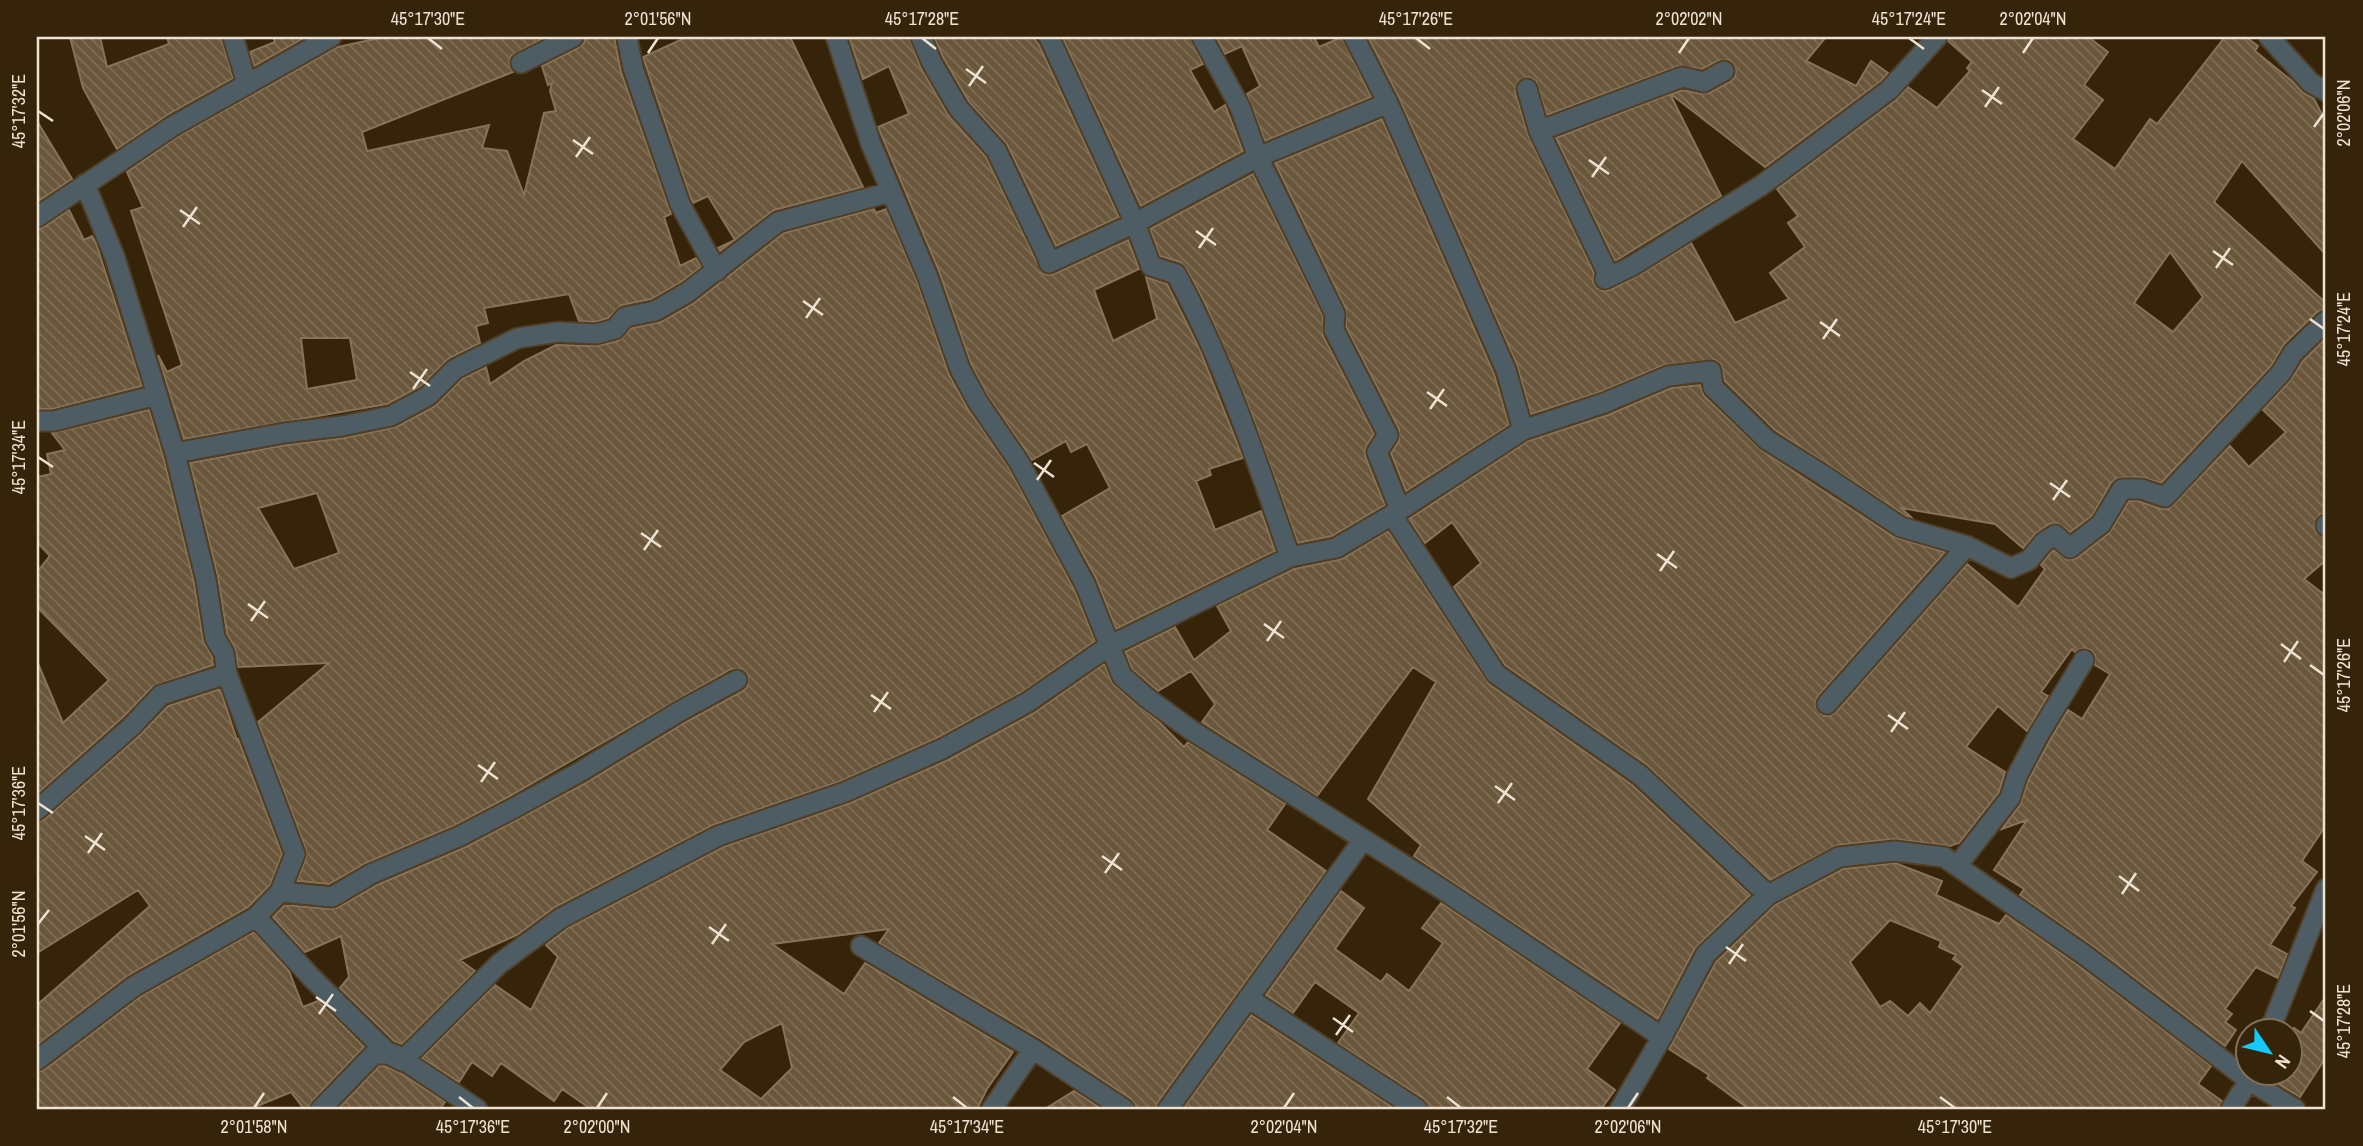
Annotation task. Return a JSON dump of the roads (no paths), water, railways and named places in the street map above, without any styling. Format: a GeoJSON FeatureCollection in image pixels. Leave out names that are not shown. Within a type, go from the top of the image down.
{"type":"FeatureCollection","features":[{"type":"Feature","properties":{"kind":"street"},"geometry":{"type":"LineString","coordinates":[[233,37],[247,84]]}},
{"type":"Feature","properties":{"kind":"street"},"geometry":{"type":"LineString","coordinates":[[37,217],[173,126],[331,37]]}},
{"type":"Feature","properties":{"kind":"street"},"geometry":{"type":"LineString","coordinates":[[521,63],[573,37]]}},
{"type":"Feature","properties":{"kind":"street"},"geometry":{"type":"LineString","coordinates":[[627,37],[633,68],[680,204],[717,271]]}},
{"type":"Feature","properties":{"kind":"street"},"geometry":{"type":"LineString","coordinates":[[836,37],[871,144],[927,275],[960,369],[978,402],[1019,462],[1085,584],[1122,676],[1191,730],[1448,892],[1661,1037]]}},
{"type":"Feature","properties":{"kind":"street"},"geometry":{"type":"LineString","coordinates":[[921,37],[932,63],[959,109],[996,150],[1049,263],[1135,223],[1258,157],[1388,103]]}},
{"type":"Feature","properties":{"kind":"street"},"geometry":{"type":"LineString","coordinates":[[1049,37],[1135,223],[1151,266],[1176,274],[1202,321],[1249,440],[1290,557]]}},
{"type":"Feature","properties":{"kind":"street"},"geometry":{"type":"LineString","coordinates":[[1202,37],[1240,107],[1258,157],[1335,314],[1334,330],[1388,435],[1377,452],[1396,512],[1496,674],[1640,775],[1768,895]]}},
{"type":"Feature","properties":{"kind":"street"},"geometry":{"type":"LineString","coordinates":[[1354,37],[1388,103],[1506,370],[1522,430]]}},
{"type":"Feature","properties":{"kind":"street"},"geometry":{"type":"LineString","coordinates":[[1527,89],[1539,131],[1607,272],[1605,279],[1632,266],[1762,185],[1889,90],[1937,37]]}},
{"type":"Feature","properties":{"kind":"street"},"geometry":{"type":"LineString","coordinates":[[2269,37],[2311,83],[2326,91]]}},
{"type":"Feature","properties":{"kind":"street"},"geometry":{"type":"LineString","coordinates":[[1539,131],[1682,77],[1704,82],[1724,71]]}},
{"type":"Feature","properties":{"kind":"street"},"geometry":{"type":"LineString","coordinates":[[37,1060],[133,986],[256,917],[280,892],[295,854],[227,674],[224,653],[215,638],[206,580],[175,453],[115,258],[85,184]]}},
{"type":"Feature","properties":{"kind":"street"},"geometry":{"type":"LineString","coordinates":[[175,453],[391,416],[428,396],[455,369],[518,338],[558,332],[596,334],[615,329],[625,317],[655,311],[688,292],[778,222],[891,191]]}},
{"type":"Feature","properties":{"kind":"street"},"geometry":{"type":"LineString","coordinates":[[402,1060],[499,964],[561,918],[718,836],[845,792],[942,748],[1028,702],[1110,646],[1290,557],[1336,548],[1522,430],[1604,403],[1668,376],[1711,371],[1713,387],[1767,440],[1902,527],[1968,546],[2011,568],[2029,560],[2044,542],[2055,535],[2070,548],[2101,523],[2122,489],[2141,489],[2165,497],[2326,321]]}},
{"type":"Feature","properties":{"kind":"street"},"geometry":{"type":"LineString","coordinates":[[37,421],[54,421],[157,395]]}},
{"type":"Feature","properties":{"kind":"street"},"geometry":{"type":"LineString","coordinates":[[1827,704],[1968,546]]}},
{"type":"Feature","properties":{"kind":"street"},"geometry":{"type":"LineString","coordinates":[[1957,866],[2010,798],[2039,734],[2084,660]]}},
{"type":"Feature","properties":{"kind":"street"},"geometry":{"type":"LineString","coordinates":[[37,810],[132,726],[160,695],[227,674]]}},
{"type":"Feature","properties":{"kind":"street"},"geometry":{"type":"LineString","coordinates":[[280,892],[332,897],[371,874],[460,836],[578,774],[680,710],[737,680]]}},
{"type":"Feature","properties":{"kind":"street"},"geometry":{"type":"LineString","coordinates":[[1168,1109],[1363,840]]}},
{"type":"Feature","properties":{"kind":"street"},"geometry":{"type":"LineString","coordinates":[[1620,1109],[1706,954],[1768,895],[1839,857],[1895,851],[1944,857],[2234,1064]]}},
{"type":"Feature","properties":{"kind":"street"},"geometry":{"type":"LineString","coordinates":[[2276,1016],[2326,889]]}},
{"type":"Feature","properties":{"kind":"street"},"geometry":{"type":"LineString","coordinates":[[256,917],[387,1052],[396,1055],[477,1109]]}},
{"type":"Feature","properties":{"kind":"street"},"geometry":{"type":"LineString","coordinates":[[861,946],[1034,1049],[1124,1109]]}},
{"type":"Feature","properties":{"kind":"street"},"geometry":{"type":"LineString","coordinates":[[1248,998],[1417,1109]]}},
{"type":"Feature","properties":{"kind":"street"},"geometry":{"type":"LineString","coordinates":[[992,1109],[1034,1049]]}},
{"type":"Feature","properties":{"kind":"street"},"geometry":{"type":"LineString","coordinates":[[321,1109],[374,1054],[388,1054],[402,1060]]}},
{"type":"Feature","properties":{"kind":"street"},"geometry":{"type":"LineString","coordinates":[[2231,1109],[2246,1086]]}},
{"type":"Feature","properties":{"kind":"street"},"geometry":{"type":"LineString","coordinates":[[2264,1086],[2295,1109]]}}]}
